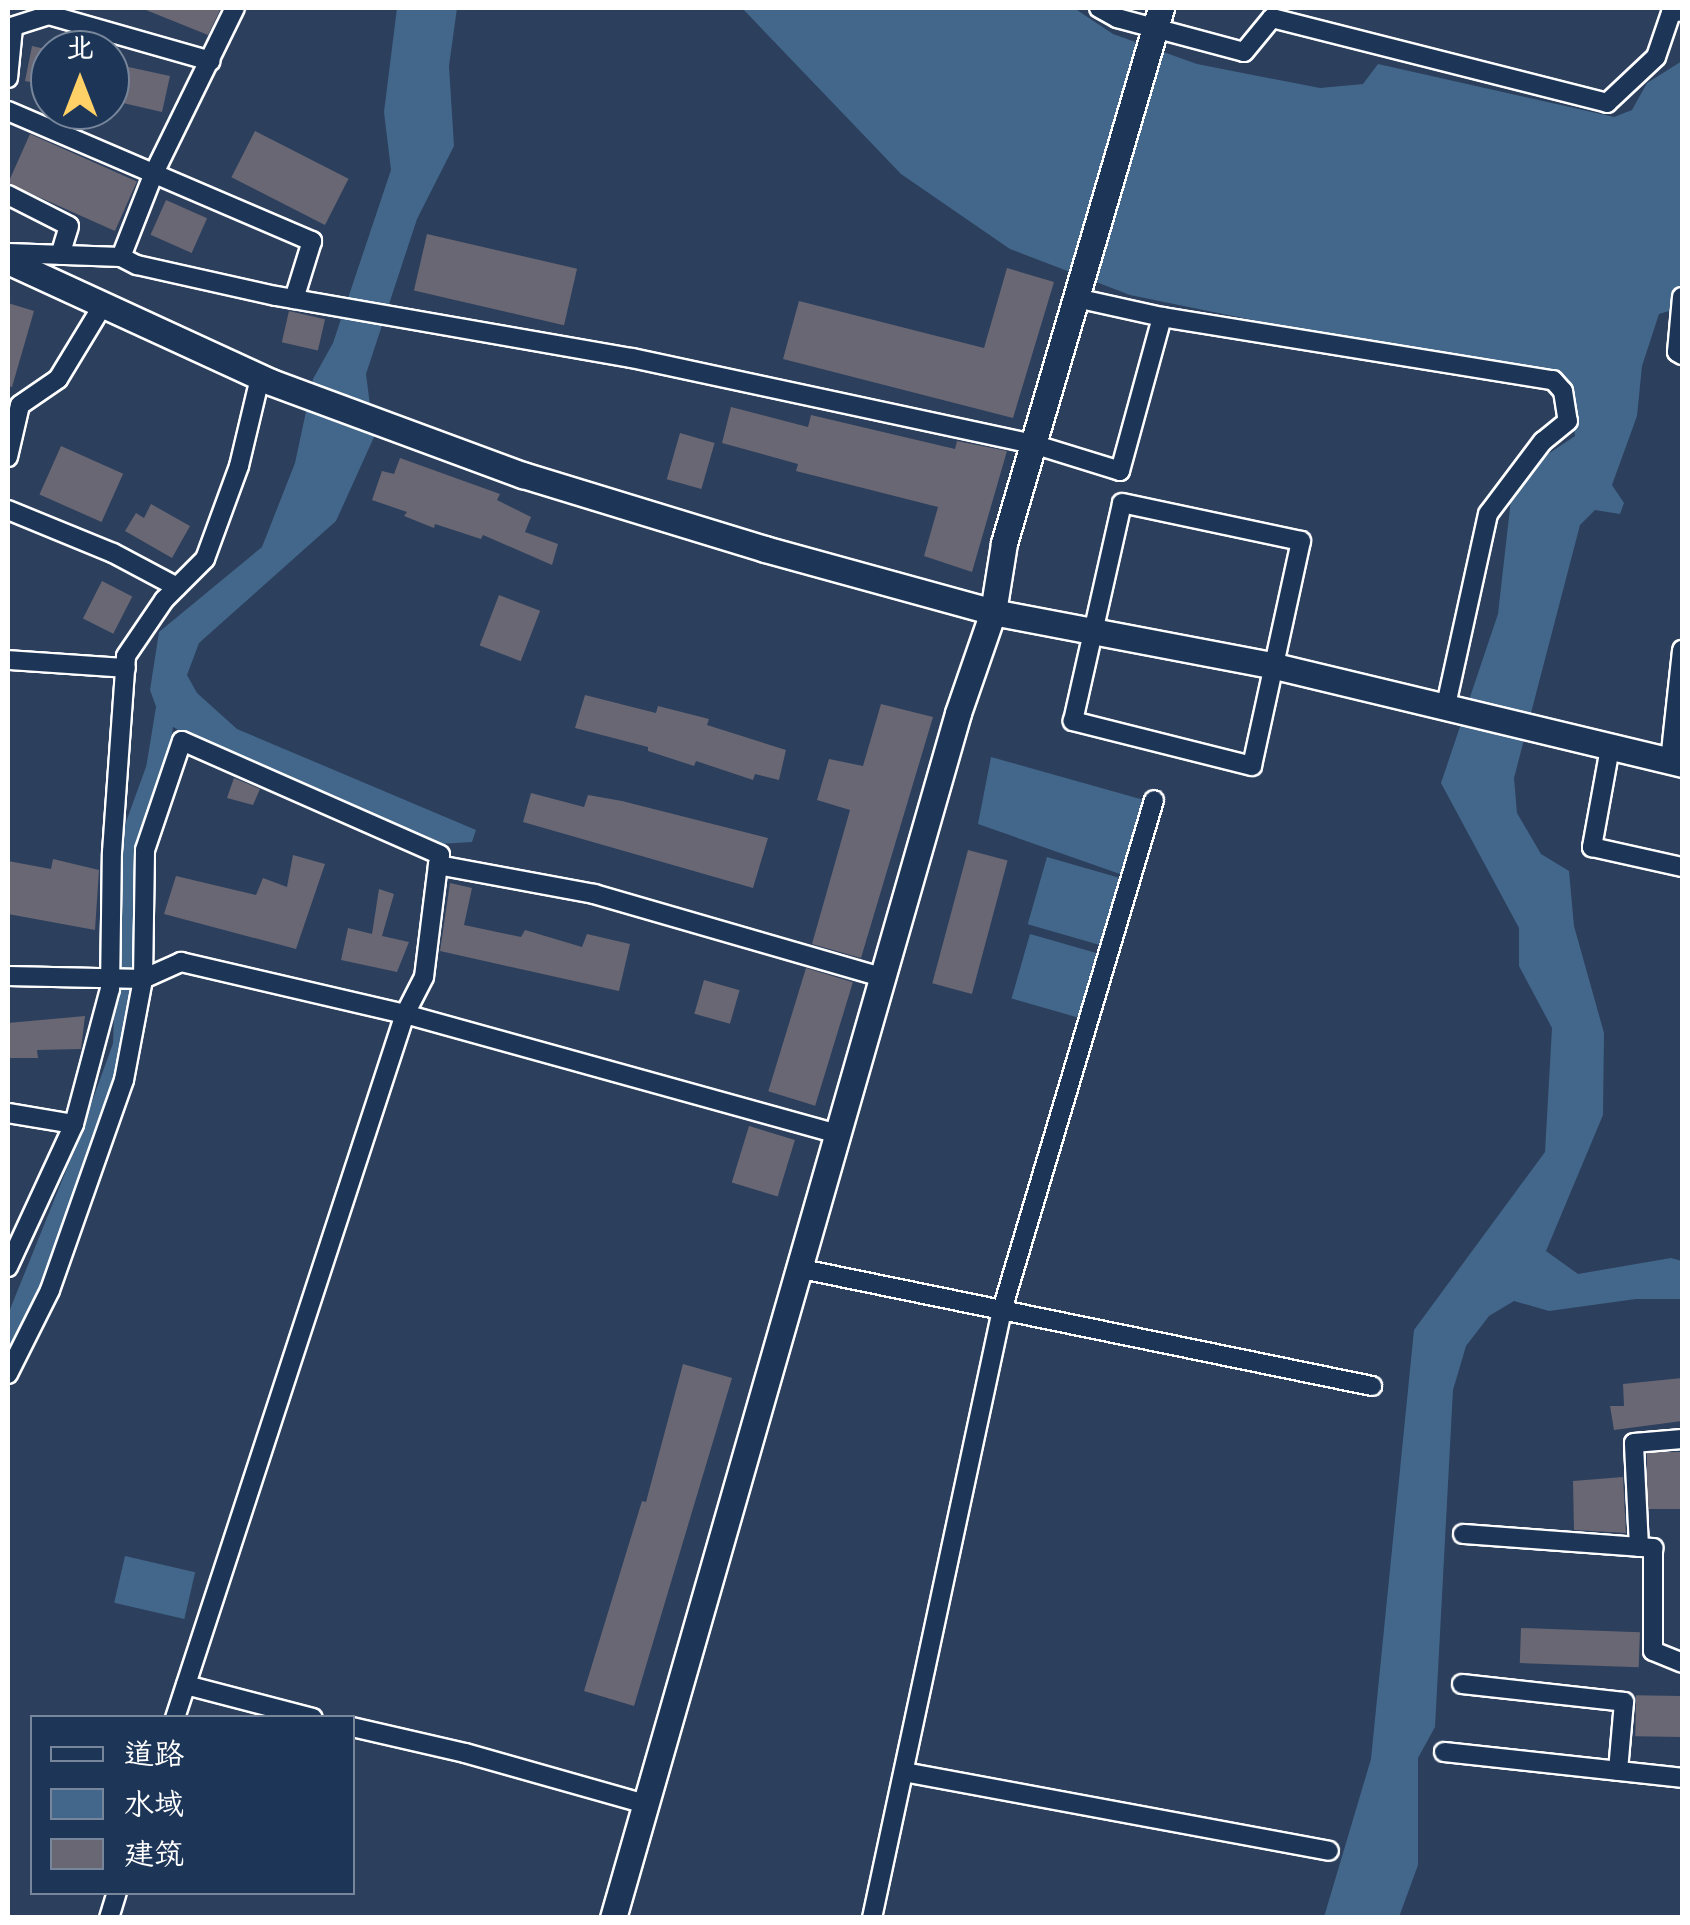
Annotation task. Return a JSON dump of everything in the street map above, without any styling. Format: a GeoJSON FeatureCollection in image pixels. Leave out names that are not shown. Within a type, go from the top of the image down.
{"type":"FeatureCollection","features":[{"type":"Feature","properties":{"kind":"street"},"geometry":{"type":"LineString","coordinates":[[121,257],[154,173],[235,8]]}},
{"type":"Feature","properties":{"kind":"street"},"geometry":{"type":"LineString","coordinates":[[1100,8],[1117,18],[1158,17],[1244,52],[1272,18],[1607,102],[1656,57],[1671,12],[1682,11]]}},
{"type":"Feature","properties":{"kind":"street"},"geometry":{"type":"LineString","coordinates":[[8,78],[10,28],[50,15],[210,61]]}},
{"type":"Feature","properties":{"kind":"street"},"geometry":{"type":"LineString","coordinates":[[613,1918],[886,978],[958,714],[992,612],[1004,542],[1158,17]]}},
{"type":"Feature","properties":{"kind":"street"},"geometry":{"type":"LineString","coordinates":[[8,111],[312,241],[294,299]]}},
{"type":"Feature","properties":{"kind":"street"},"geometry":{"type":"LineString","coordinates":[[8,195],[69,226],[60,255]]}},
{"type":"Feature","properties":{"kind":"street"},"geometry":{"type":"LineString","coordinates":[[8,253],[121,257],[137,265],[294,299],[632,358],[1033,444],[1120,470]]}},
{"type":"Feature","properties":{"kind":"street"},"geometry":{"type":"LineString","coordinates":[[8,261],[266,380],[560,486],[992,612],[1275,666],[1676,763],[1682,650]]}},
{"type":"Feature","properties":{"kind":"street"},"geometry":{"type":"LineString","coordinates":[[1078,291],[1162,317],[1553,380],[1563,391],[1568,421],[1542,442],[1488,514],[1446,705]]}},
{"type":"Feature","properties":{"kind":"street"},"geometry":{"type":"LineString","coordinates":[[1682,303],[1677,352],[1682,356]]}},
{"type":"Feature","properties":{"kind":"street"},"geometry":{"type":"LineString","coordinates":[[8,457],[20,405],[58,379],[103,305]]}},
{"type":"Feature","properties":{"kind":"street"},"geometry":{"type":"LineString","coordinates":[[1122,502],[1301,541],[1252,766],[1072,720],[1096,629],[1122,502],[1120,470],[1162,317]]}},
{"type":"Feature","properties":{"kind":"street"},"geometry":{"type":"LineString","coordinates":[[8,1267],[74,1124],[110,989],[112,852],[126,656],[177,587],[205,559],[266,380]]}},
{"type":"Feature","properties":{"kind":"street"},"geometry":{"type":"LineString","coordinates":[[8,510],[113,553],[177,587]]}},
{"type":"Feature","properties":{"kind":"street"},"geometry":{"type":"LineString","coordinates":[[8,660],[126,668]]}},
{"type":"Feature","properties":{"kind":"street"},"geometry":{"type":"LineString","coordinates":[[8,1374],[50,1290],[124,1080],[142,979],[144,850],[182,741],[440,856],[424,977],[405,1014],[176,1715]]}},
{"type":"Feature","properties":{"kind":"street"},"geometry":{"type":"LineString","coordinates":[[1610,748],[1592,847],[1682,867]]}},
{"type":"Feature","properties":{"kind":"street"},"geometry":{"type":"LineString","coordinates":[[872,1918],[1002,1310],[1154,800]]}},
{"type":"Feature","properties":{"kind":"street"},"geometry":{"type":"LineString","coordinates":[[438,864],[594,894],[886,978]]}},
{"type":"Feature","properties":{"kind":"street"},"geometry":{"type":"LineString","coordinates":[[8,976],[142,979],[181,962],[405,1014],[839,1134]]}},
{"type":"Feature","properties":{"kind":"street"},"geometry":{"type":"LineString","coordinates":[[8,1114],[74,1124]]}},
{"type":"Feature","properties":{"kind":"street"},"geometry":{"type":"LineString","coordinates":[[802,1269],[1372,1386]]}},
{"type":"Feature","properties":{"kind":"street"},"geometry":{"type":"LineString","coordinates":[[1639,1547],[1634,1443],[1682,1438]]}},
{"type":"Feature","properties":{"kind":"street"},"geometry":{"type":"LineString","coordinates":[[1462,1534],[1654,1548],[1654,1651],[1682,1663]]}},
{"type":"Feature","properties":{"kind":"street"},"geometry":{"type":"LineString","coordinates":[[1462,1684],[1624,1702],[1618,1771]]}},
{"type":"Feature","properties":{"kind":"street"},"geometry":{"type":"LineString","coordinates":[[186,1685],[301,1715]]}},
{"type":"Feature","properties":{"kind":"street"},"geometry":{"type":"LineString","coordinates":[[355,1729],[465,1752],[645,1804]]}},
{"type":"Feature","properties":{"kind":"street"},"geometry":{"type":"LineString","coordinates":[[1444,1752],[1682,1778]]}},
{"type":"Feature","properties":{"kind":"street"},"geometry":{"type":"LineString","coordinates":[[904,1772],[1330,1851]]}},
{"type":"Feature","properties":{"kind":"water"},"geometry":{"type":"Polygon","coordinates":[[[397,8],[457,8],[449,66],[454,146],[417,219],[366,374],[374,437],[336,521],[199,643],[187,675],[197,693],[237,729],[476,830],[472,842],[440,844],[182,732],[161,720],[150,690],[159,632],[262,547],[295,463],[313,379],[333,343],[391,170],[384,112],[397,8]]]}},
{"type":"Feature","properties":{"kind":"water"},"geometry":{"type":"Polygon","coordinates":[[[742,8],[1074,8],[1113,34],[1197,64],[1320,88],[1363,84],[1378,64],[1614,117],[1632,110],[1647,83],[1682,61],[1682,307],[1659,314],[1642,366],[1637,416],[1612,485],[1624,503],[1620,514],[1595,510],[1580,525],[1514,778],[1517,813],[1541,854],[1569,871],[1574,926],[1604,1033],[1603,1115],[1546,1251],[1578,1274],[1671,1258],[1682,1261],[1682,1299],[1636,1299],[1549,1311],[1514,1301],[1489,1316],[1466,1346],[1453,1390],[1435,1727],[1418,1758],[1418,1865],[1399,1917],[1324,1917],[1371,1759],[1414,1330],[1545,1152],[1552,1028],[1519,966],[1519,928],[1441,783],[1498,614],[1511,499],[1524,470],[1575,436],[1569,385],[1130,295],[1010,249],[901,174],[742,8]]]}},
{"type":"Feature","properties":{"kind":"water"},"geometry":{"type":"Polygon","coordinates":[[[991,757],[1144,800],[1120,874],[978,824],[991,757]]]}},
{"type":"Feature","properties":{"kind":"water"},"geometry":{"type":"Polygon","coordinates":[[[1047,857],[1119,878],[1100,945],[1028,924],[1047,857]]]}},
{"type":"Feature","properties":{"kind":"water"},"geometry":{"type":"Polygon","coordinates":[[[1030,934],[1096,953],[1078,1017],[1012,998],[1030,934]]]}},
{"type":"Feature","properties":{"kind":"water"},"geometry":{"type":"Polygon","coordinates":[[[125,1556],[195,1572],[184,1619],[114,1603],[125,1556]]]}},
{"type":"Feature","properties":{"kind":"building"},"geometry":{"type":"Polygon","coordinates":[[[141,8],[221,8],[208,35],[141,8]]]}},
{"type":"Feature","properties":{"kind":"building"},"geometry":{"type":"Polygon","coordinates":[[[30,56],[30,82],[25,81],[30,56]]]}},
{"type":"Feature","properties":{"kind":"building"},"geometry":{"type":"Polygon","coordinates":[[[130,67],[170,76],[162,112],[130,105],[130,67]]]}},
{"type":"Feature","properties":{"kind":"building"},"geometry":{"type":"Polygon","coordinates":[[[255,131],[349,179],[325,225],[231,177],[255,131]]]}},
{"type":"Feature","properties":{"kind":"building"},"geometry":{"type":"Polygon","coordinates":[[[30,134],[137,182],[115,231],[8,183],[30,134]]]}},
{"type":"Feature","properties":{"kind":"building"},"geometry":{"type":"Polygon","coordinates":[[[166,200],[207,218],[192,253],[151,235],[166,200]]]}},
{"type":"Feature","properties":{"kind":"building"},"geometry":{"type":"Polygon","coordinates":[[[427,234],[577,269],[564,325],[414,291],[427,234]]]}},
{"type":"Feature","properties":{"kind":"building"},"geometry":{"type":"Polygon","coordinates":[[[1007,268],[1054,282],[1013,418],[783,359],[799,301],[984,348],[1007,268]]]}},
{"type":"Feature","properties":{"kind":"building"},"geometry":{"type":"Polygon","coordinates":[[[8,303],[34,311],[12,387],[8,386],[8,303]]]}},
{"type":"Feature","properties":{"kind":"building"},"geometry":{"type":"Polygon","coordinates":[[[289,311],[325,319],[318,351],[282,342],[289,311]]]}},
{"type":"Feature","properties":{"kind":"building"},"geometry":{"type":"Polygon","coordinates":[[[731,407],[808,427],[811,415],[955,449],[957,441],[1007,451],[972,572],[924,556],[938,507],[796,471],[798,464],[722,443],[731,407]]]}},
{"type":"Feature","properties":{"kind":"building"},"geometry":{"type":"Polygon","coordinates":[[[680,433],[715,443],[701,489],[667,479],[680,433]]]}},
{"type":"Feature","properties":{"kind":"building"},"geometry":{"type":"Polygon","coordinates":[[[61,446],[123,474],[102,522],[39,494],[61,446]]]}},
{"type":"Feature","properties":{"kind":"building"},"geometry":{"type":"Polygon","coordinates":[[[400,458],[500,494],[497,500],[531,517],[525,532],[558,544],[552,565],[483,535],[481,539],[435,524],[434,528],[404,516],[407,512],[372,500],[382,471],[394,474],[400,458]]]}},
{"type":"Feature","properties":{"kind":"building"},"geometry":{"type":"Polygon","coordinates":[[[151,504],[190,526],[172,558],[125,531],[136,513],[144,518],[151,504]]]}},
{"type":"Feature","properties":{"kind":"building"},"geometry":{"type":"Polygon","coordinates":[[[102,581],[132,596],[113,634],[83,618],[102,581]]]}},
{"type":"Feature","properties":{"kind":"building"},"geometry":{"type":"Polygon","coordinates":[[[499,595],[540,611],[521,661],[480,645],[499,595]]]}},
{"type":"Feature","properties":{"kind":"building"},"geometry":{"type":"Polygon","coordinates":[[[585,695],[656,713],[658,706],[709,719],[707,725],[786,750],[779,780],[755,774],[753,780],[696,761],[694,766],[648,751],[648,747],[575,728],[585,695]]]}},
{"type":"Feature","properties":{"kind":"building"},"geometry":{"type":"Polygon","coordinates":[[[881,704],[933,717],[861,958],[812,944],[850,810],[817,800],[829,759],[863,766],[881,704]]]}},
{"type":"Feature","properties":{"kind":"building"},"geometry":{"type":"Polygon","coordinates":[[[234,778],[260,789],[253,805],[227,798],[234,778]]]}},
{"type":"Feature","properties":{"kind":"building"},"geometry":{"type":"Polygon","coordinates":[[[531,793],[584,807],[588,795],[622,801],[768,838],[753,888],[523,822],[531,793]]]}},
{"type":"Feature","properties":{"kind":"building"},"geometry":{"type":"Polygon","coordinates":[[[968,850],[1008,861],[972,994],[932,983],[968,850]]]}},
{"type":"Feature","properties":{"kind":"building"},"geometry":{"type":"Polygon","coordinates":[[[293,855],[325,864],[296,949],[164,914],[176,876],[256,895],[263,878],[287,887],[293,855]]]}},
{"type":"Feature","properties":{"kind":"building"},"geometry":{"type":"Polygon","coordinates":[[[53,859],[99,870],[95,930],[8,914],[8,861],[51,869],[53,859]]]}},
{"type":"Feature","properties":{"kind":"building"},"geometry":{"type":"Polygon","coordinates":[[[450,883],[472,888],[464,925],[521,937],[525,930],[582,947],[587,934],[630,944],[619,991],[440,951],[450,883]]]}},
{"type":"Feature","properties":{"kind":"building"},"geometry":{"type":"Polygon","coordinates":[[[379,889],[394,894],[382,936],[409,942],[397,972],[341,960],[348,928],[372,934],[379,889]]]}},
{"type":"Feature","properties":{"kind":"building"},"geometry":{"type":"Polygon","coordinates":[[[806,968],[853,982],[815,1106],[768,1091],[806,968]]]}},
{"type":"Feature","properties":{"kind":"building"},"geometry":{"type":"Polygon","coordinates":[[[704,980],[740,990],[730,1024],[694,1014],[704,980]]]}},
{"type":"Feature","properties":{"kind":"building"},"geometry":{"type":"Polygon","coordinates":[[[85,1016],[81,1049],[37,1050],[38,1058],[8,1058],[8,1023],[85,1016]]]}},
{"type":"Feature","properties":{"kind":"building"},"geometry":{"type":"Polygon","coordinates":[[[749,1126],[795,1140],[778,1196],[732,1182],[749,1126]]]}},
{"type":"Feature","properties":{"kind":"building"},"geometry":{"type":"Polygon","coordinates":[[[683,1364],[732,1378],[634,1706],[584,1691],[642,1501],[646,1502],[683,1364]]]}},
{"type":"Feature","properties":{"kind":"building"},"geometry":{"type":"Polygon","coordinates":[[[1682,1378],[1682,1421],[1614,1430],[1610,1406],[1624,1406],[1623,1384],[1682,1378]]]}},
{"type":"Feature","properties":{"kind":"building"},"geometry":{"type":"Polygon","coordinates":[[[1647,1452],[1682,1452],[1682,1509],[1647,1509],[1647,1452]]]}},
{"type":"Feature","properties":{"kind":"building"},"geometry":{"type":"Polygon","coordinates":[[[1623,1477],[1626,1533],[1574,1530],[1573,1481],[1623,1477]]]}},
{"type":"Feature","properties":{"kind":"building"},"geometry":{"type":"Polygon","coordinates":[[[1521,1628],[1640,1632],[1639,1667],[1520,1663],[1521,1628]]]}},
{"type":"Feature","properties":{"kind":"building"},"geometry":{"type":"Polygon","coordinates":[[[1636,1695],[1682,1696],[1681,1737],[1635,1736],[1636,1695]]]}},
{"type":"Feature","properties":{"kind":"waterway"},"geometry":{"type":"LineString","coordinates":[[8,1341],[123,1045],[129,843],[156,769],[168,696]]}}]}
